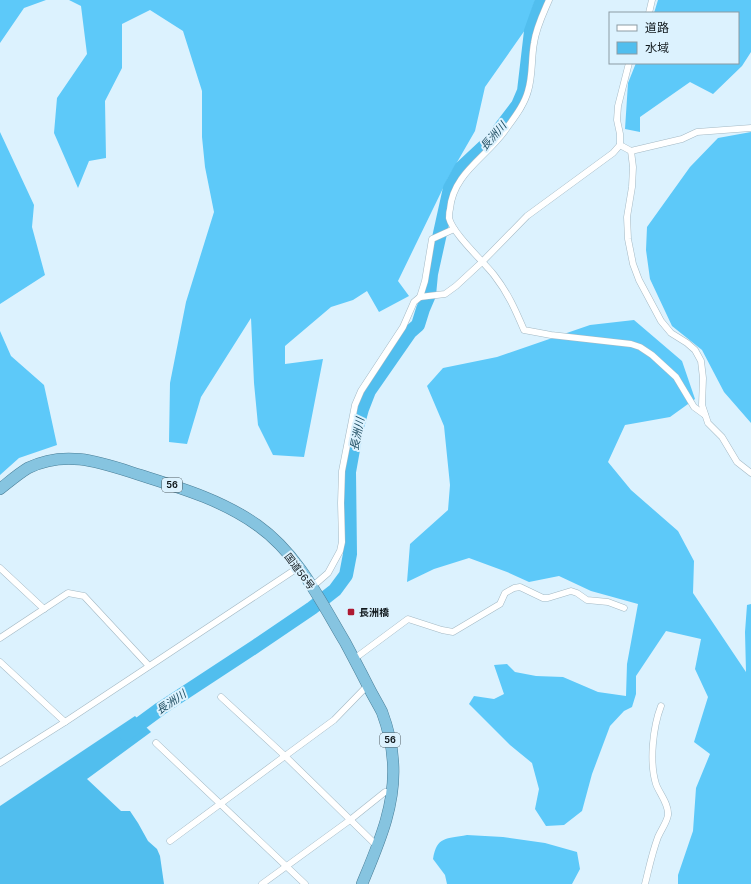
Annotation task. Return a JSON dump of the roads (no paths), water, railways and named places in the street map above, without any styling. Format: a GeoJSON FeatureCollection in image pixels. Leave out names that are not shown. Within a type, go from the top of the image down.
{"type":"FeatureCollection","features":[{"type":"Feature","properties":{"kind":"highway","name":"国道56号"},"geometry":{"type":"LineString","coordinates":[[0,489],[27,469],[47,461],[71,458],[94,460],[194,492],[222,504],[257,525],[279,543],[299,568],[324,606],[382,712],[390,737],[393,763],[393,792],[379,843],[362,884]]}},
{"type":"Feature","properties":{"kind":"street"},"geometry":{"type":"LineString","coordinates":[[549,0],[536,31],[529,90],[523,105],[497,142],[469,168],[457,185],[450,202],[449,218],[454,229],[493,274],[513,303],[524,330],[550,336],[631,344],[640,347],[652,355],[676,377],[694,407],[705,415]]}},
{"type":"Feature","properties":{"kind":"street"},"geometry":{"type":"LineString","coordinates":[[649,12],[652,0]]}},
{"type":"Feature","properties":{"kind":"street"},"geometry":{"type":"LineString","coordinates":[[420,297],[445,294],[456,286],[527,216],[613,153],[620,145],[620,134],[617,120],[618,106],[629,64]]}},
{"type":"Feature","properties":{"kind":"street"},"geometry":{"type":"LineString","coordinates":[[620,145],[631,151],[677,140],[697,132],[751,128]]}},
{"type":"Feature","properties":{"kind":"street"},"geometry":{"type":"LineString","coordinates":[[631,151],[633,167],[632,187],[627,217],[628,239],[633,264],[639,280],[661,322],[671,333],[695,350],[701,361],[702,405],[708,422],[722,437],[737,462],[751,473]]}},
{"type":"Feature","properties":{"kind":"street"},"geometry":{"type":"LineString","coordinates":[[314,589],[328,573],[340,551],[342,542],[342,471],[355,405],[365,384],[403,327],[414,302],[420,297],[425,281],[432,239],[454,229]]}},
{"type":"Feature","properties":{"kind":"street"},"geometry":{"type":"LineString","coordinates":[[0,568],[44,609]]}},
{"type":"Feature","properties":{"kind":"street"},"geometry":{"type":"LineString","coordinates":[[0,764],[299,568]]}},
{"type":"Feature","properties":{"kind":"street"},"geometry":{"type":"LineString","coordinates":[[354,659],[408,619],[453,632],[500,604],[505,593],[514,588],[520,587],[543,598],[553,598],[571,591],[587,600],[608,602],[624,608]]}},
{"type":"Feature","properties":{"kind":"street"},"geometry":{"type":"LineString","coordinates":[[0,638],[68,593],[84,596],[149,666]]}},
{"type":"Feature","properties":{"kind":"street"},"geometry":{"type":"LineString","coordinates":[[0,662],[65,722]]}},
{"type":"Feature","properties":{"kind":"street"},"geometry":{"type":"LineString","coordinates":[[170,841],[334,720],[368,685]]}},
{"type":"Feature","properties":{"kind":"street"},"geometry":{"type":"LineString","coordinates":[[221,697],[374,843],[379,843]]}},
{"type":"Feature","properties":{"kind":"street"},"geometry":{"type":"LineString","coordinates":[[645,884],[652,854],[668,814],[666,804],[656,784],[653,768],[656,718],[661,706]]}},
{"type":"Feature","properties":{"kind":"street"},"geometry":{"type":"LineString","coordinates":[[156,743],[305,884]]}},
{"type":"Feature","properties":{"kind":"street"},"geometry":{"type":"LineString","coordinates":[[262,884],[350,820],[385,792],[393,792]]}},
{"type":"Feature","properties":{"kind":"water"},"geometry":{"type":"Polygon","coordinates":[[[135,716],[151,732],[87,779],[121,811],[130,811],[148,841],[157,849],[160,856],[164,884],[0,884],[0,806],[135,716]]]}},
{"type":"Feature","properties":{"kind":"waterway","name":"長洲川"},"geometry":{"type":"LineString","coordinates":[[126,734],[160,709],[312,608],[335,590],[346,575],[350,554],[349,472],[357,427],[362,409],[369,391],[410,332],[418,325],[429,295],[431,274],[450,188],[461,168],[492,139],[518,105],[524,91],[531,31],[542,0]]}},
{"type":"Feature","properties":{"kind":"place","name":"長洲橋"},"geometry":{"type":"Point","coordinates":[351,612]}}]}
